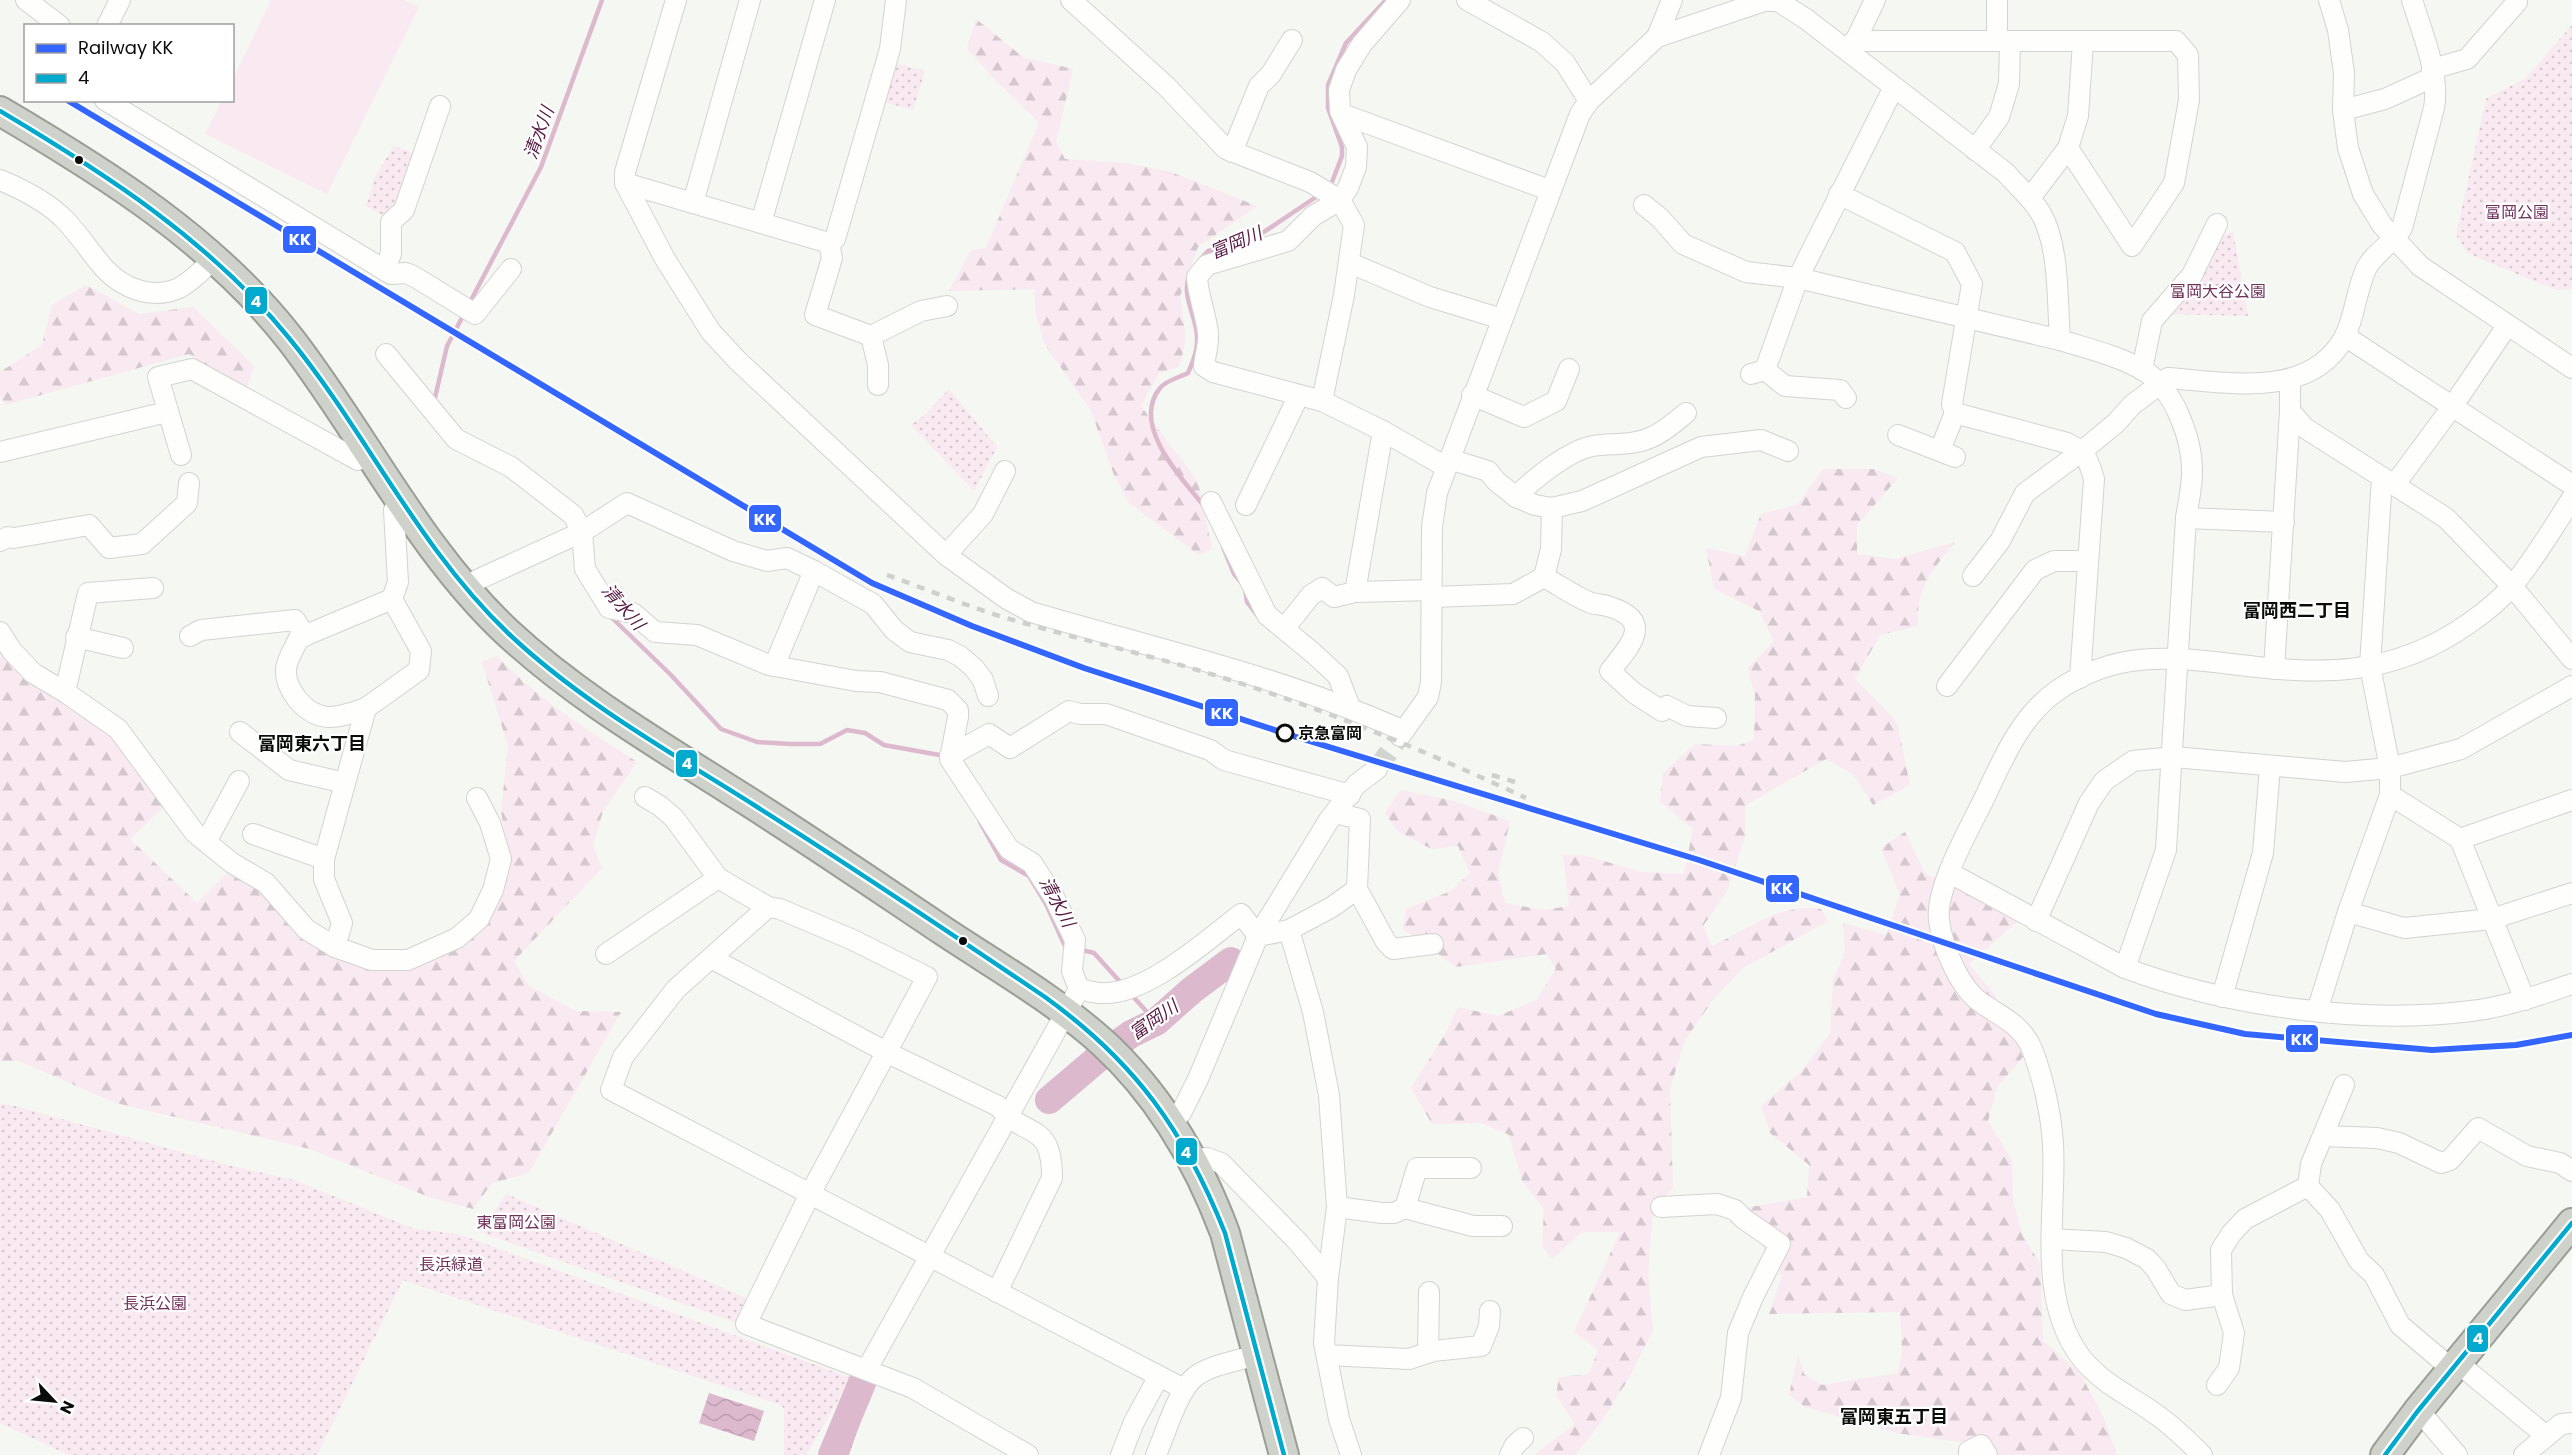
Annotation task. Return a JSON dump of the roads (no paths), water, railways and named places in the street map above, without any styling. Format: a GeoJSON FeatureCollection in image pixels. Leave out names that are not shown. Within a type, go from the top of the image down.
{"type":"FeatureCollection","features":[{"type":"Feature","properties":{"kind":"highway"},"geometry":{"type":"LineString","coordinates":[[0,111],[122,186],[172,222],[215,258],[291,339],[464,586],[521,645],[552,672],[604,710],[784,824],[1064,1013],[1102,1042],[1140,1082],[1171,1123],[1192,1159],[1225,1233],[1284,1455]]}},
{"type":"Feature","properties":{"kind":"highway"},"geometry":{"type":"LineString","coordinates":[[2385,1455],[2417,1412],[2572,1223]]}},
{"type":"Feature","properties":{"kind":"street"},"geometry":{"type":"LineString","coordinates":[[26,0],[57,24]]}},
{"type":"Feature","properties":{"kind":"street"},"geometry":{"type":"LineString","coordinates":[[108,24],[120,0]]}},
{"type":"Feature","properties":{"kind":"street"},"geometry":{"type":"LineString","coordinates":[[676,0],[625,172],[625,183],[665,260],[711,332],[738,361],[946,555],[1007,599],[1031,612],[1287,684],[1350,707],[1402,733],[1428,697],[1431,682],[1432,527],[1437,493],[1472,395],[1580,114],[1589,100],[1657,38],[1764,1],[1778,1],[1852,47],[1894,87],[2006,173],[2040,212],[2052,237],[2060,340]]}},
{"type":"Feature","properties":{"kind":"street"},"geometry":{"type":"LineString","coordinates":[[693,203],[750,0]]}},
{"type":"Feature","properties":{"kind":"street"},"geometry":{"type":"LineString","coordinates":[[761,223],[825,0]]}},
{"type":"Feature","properties":{"kind":"street"},"geometry":{"type":"LineString","coordinates":[[829,243],[835,239],[890,49],[897,0]]}},
{"type":"Feature","properties":{"kind":"street"},"geometry":{"type":"LineString","coordinates":[[1071,0],[1166,86],[1226,149],[1310,182],[1340,200],[1354,225],[1350,263],[1322,401]]}},
{"type":"Feature","properties":{"kind":"street"},"geometry":{"type":"LineString","coordinates":[[1400,0],[1362,44],[1346,70],[1339,90],[1342,114],[1357,147],[1356,167],[1348,188],[1340,200],[1313,216],[1288,241],[1207,265],[1197,277],[1198,291],[1208,331],[1204,366],[1213,372],[1322,401],[1448,463],[1488,471],[1496,481],[1516,497],[1535,505],[1552,508],[1582,501],[1701,447],[1761,440],[1788,451]]}},
{"type":"Feature","properties":{"kind":"street"},"geometry":{"type":"LineString","coordinates":[[1467,0],[1542,42],[1565,63],[1589,100]]}},
{"type":"Feature","properties":{"kind":"street"},"geometry":{"type":"LineString","coordinates":[[1657,38],[1672,0]]}},
{"type":"Feature","properties":{"kind":"street"},"geometry":{"type":"LineString","coordinates":[[1852,47],[1875,0]]}},
{"type":"Feature","properties":{"kind":"street"},"geometry":{"type":"LineString","coordinates":[[1976,150],[1999,117],[2009,84],[1997,0]]}},
{"type":"Feature","properties":{"kind":"street"},"geometry":{"type":"LineString","coordinates":[[2329,0],[2338,30],[2344,73],[2343,110],[2348,148],[2363,194],[2395,240],[2420,266],[2572,368]]}},
{"type":"Feature","properties":{"kind":"street"},"geometry":{"type":"LineString","coordinates":[[1974,576],[2000,541],[2025,493],[2082,451],[2116,423],[2132,405],[2168,378],[2256,384],[2290,380],[2322,364],[2336,351],[2345,336],[2366,268],[2395,240],[2402,228],[2437,96],[2412,0]]}},
{"type":"Feature","properties":{"kind":"street"},"geometry":{"type":"LineString","coordinates":[[2343,110],[2385,99],[2432,73],[2467,59],[2509,13],[2517,2],[2516,0]]}},
{"type":"Feature","properties":{"kind":"street"},"geometry":{"type":"LineString","coordinates":[[1232,152],[1259,86],[1271,74],[1292,40]]}},
{"type":"Feature","properties":{"kind":"street"},"geometry":{"type":"LineString","coordinates":[[1852,47],[2004,41],[2176,41],[2188,55],[2189,100],[2174,183],[2132,246],[2068,148]]}},
{"type":"Feature","properties":{"kind":"street"},"geometry":{"type":"LineString","coordinates":[[2030,198],[2068,148],[2078,116],[2083,42]]}},
{"type":"Feature","properties":{"kind":"street"},"geometry":{"type":"LineString","coordinates":[[1846,398],[1840,390],[1785,386],[1758,372],[1798,278],[1894,87]]}},
{"type":"Feature","properties":{"kind":"street"},"geometry":{"type":"LineString","coordinates":[[108,102],[384,270],[391,274],[406,273],[449,296],[475,314],[511,268]]}},
{"type":"Feature","properties":{"kind":"street"},"geometry":{"type":"LineString","coordinates":[[384,270],[392,254],[391,222],[404,210],[440,106]]}},
{"type":"Feature","properties":{"kind":"street"},"geometry":{"type":"LineString","coordinates":[[1342,114],[1549,190]]}},
{"type":"Feature","properties":{"kind":"street"},"geometry":{"type":"LineString","coordinates":[[0,180],[22,189],[45,203],[66,221],[105,270],[126,285],[143,293],[162,293],[179,288],[215,258]]}},
{"type":"Feature","properties":{"kind":"street"},"geometry":{"type":"LineString","coordinates":[[625,183],[829,243]]}},
{"type":"Feature","properties":{"kind":"street"},"geometry":{"type":"LineString","coordinates":[[1839,194],[1955,252],[1972,284],[1952,404],[1955,413],[1948,454],[1898,435]]}},
{"type":"Feature","properties":{"kind":"street"},"geometry":{"type":"LineString","coordinates":[[1644,205],[1660,218],[1683,244],[1746,272],[1798,278],[1967,320],[2060,340],[2108,354],[2142,370],[2160,384],[2182,421],[2187,436],[2192,472],[2186,518],[2174,757],[2166,850],[2125,968]]}},
{"type":"Feature","properties":{"kind":"street"},"geometry":{"type":"LineString","coordinates":[[2142,370],[2152,321],[2192,275],[2217,224]]}},
{"type":"Feature","properties":{"kind":"street"},"geometry":{"type":"LineString","coordinates":[[829,243],[832,258],[815,315],[871,336],[921,311],[947,306]]}},
{"type":"Feature","properties":{"kind":"street"},"geometry":{"type":"LineString","coordinates":[[1350,263],[1430,297],[1502,319]]}},
{"type":"Feature","properties":{"kind":"street"},"geometry":{"type":"LineString","coordinates":[[2317,1011],[2348,912],[2390,795],[2390,768],[2370,666],[2389,481],[2452,407],[2507,326]]}},
{"type":"Feature","properties":{"kind":"street"},"geometry":{"type":"LineString","coordinates":[[871,336],[878,365],[878,385]]}},
{"type":"Feature","properties":{"kind":"street"},"geometry":{"type":"LineString","coordinates":[[2345,336],[2572,485]]}},
{"type":"Feature","properties":{"kind":"street"},"geometry":{"type":"LineString","coordinates":[[386,354],[456,439],[511,467],[573,515],[582,532],[585,569],[609,608],[633,613],[655,632],[698,635],[774,666],[856,681],[880,682],[948,700],[958,710],[950,759],[1009,849],[1032,863],[1054,897],[1075,940],[1072,971],[1079,989]]}},
{"type":"Feature","properties":{"kind":"street"},"geometry":{"type":"LineString","coordinates":[[182,455],[158,378],[192,369],[358,459],[371,454]]}},
{"type":"Feature","properties":{"kind":"street"},"geometry":{"type":"LineString","coordinates":[[1472,395],[1524,417],[1556,401],[1569,369]]}},
{"type":"Feature","properties":{"kind":"street"},"geometry":{"type":"LineString","coordinates":[[2274,669],[2284,522],[2290,380]]}},
{"type":"Feature","properties":{"kind":"street"},"geometry":{"type":"LineString","coordinates":[[1246,505],[1299,395]]}},
{"type":"Feature","properties":{"kind":"street"},"geometry":{"type":"LineString","coordinates":[[2290,411],[2305,428],[2446,518],[2512,586],[2572,660]]}},
{"type":"Feature","properties":{"kind":"street"},"geometry":{"type":"LineString","coordinates":[[0,452],[167,412]]}},
{"type":"Feature","properties":{"kind":"street"},"geometry":{"type":"LineString","coordinates":[[1516,497],[1533,478],[1551,470],[1557,462],[1591,446],[1623,445],[1653,437],[1686,413]]}},
{"type":"Feature","properties":{"kind":"street"},"geometry":{"type":"LineString","coordinates":[[1955,413],[2067,443],[2082,451],[2089,462],[2094,480],[2080,678]]}},
{"type":"Feature","properties":{"kind":"street"},"geometry":{"type":"LineString","coordinates":[[1355,592],[1383,431]]}},
{"type":"Feature","properties":{"kind":"street"},"geometry":{"type":"LineString","coordinates":[[946,555],[983,514],[1005,471]]}},
{"type":"Feature","properties":{"kind":"street"},"geometry":{"type":"LineString","coordinates":[[3,536],[14,538],[89,525],[109,548],[142,544],[187,503],[189,483]]}},
{"type":"Feature","properties":{"kind":"street"},"geometry":{"type":"LineString","coordinates":[[2202,1455],[2159,1416],[2106,1382],[2078,1354],[2062,1317],[2053,1288],[2053,1142],[2045,1095],[2031,1048],[2023,1033],[2009,1020],[1979,1003],[1967,990],[1948,952],[1938,918],[1941,898],[1950,873],[2011,743],[2028,718],[2055,692],[2096,669],[2121,662],[2179,658],[2274,669],[2333,671],[2370,666],[2422,652],[2447,639],[2480,616],[2512,586],[2565,526],[2572,498]]}},
{"type":"Feature","properties":{"kind":"street"},"geometry":{"type":"LineString","coordinates":[[392,599],[422,651],[418,670],[366,708],[340,717],[325,717],[308,712],[286,681],[286,667],[299,638],[392,599],[398,582],[394,510],[403,502]]}},
{"type":"Feature","properties":{"kind":"street"},"geometry":{"type":"LineString","coordinates":[[1211,502],[1267,615],[1338,676],[1350,707]]}},
{"type":"Feature","properties":{"kind":"street"},"geometry":{"type":"LineString","coordinates":[[464,586],[582,532],[627,503],[733,551],[767,561],[787,558],[814,572],[873,604],[894,630],[910,642],[948,650],[960,656],[974,668],[983,680],[988,696]]}},
{"type":"Feature","properties":{"kind":"street"},"geometry":{"type":"LineString","coordinates":[[1284,629],[1311,595],[1322,588],[1334,597],[1355,592],[1513,594],[1544,577],[1551,549],[1552,508]]}},
{"type":"Feature","properties":{"kind":"street"},"geometry":{"type":"LineString","coordinates":[[2186,518],[2284,522]]}},
{"type":"Feature","properties":{"kind":"street"},"geometry":{"type":"LineString","coordinates":[[1947,686],[2036,570],[2054,561],[2088,561]]}},
{"type":"Feature","properties":{"kind":"street"},"geometry":{"type":"LineString","coordinates":[[774,666],[814,572]]}},
{"type":"Feature","properties":{"kind":"street"},"geometry":{"type":"LineString","coordinates":[[1544,577],[1591,603],[1609,606],[1629,618],[1635,626],[1636,637],[1610,671],[1634,693],[1662,711],[1667,706],[1686,716],[1716,718]]}},
{"type":"Feature","properties":{"kind":"street"},"geometry":{"type":"LineString","coordinates":[[65,692],[88,593],[153,588]]}},
{"type":"Feature","properties":{"kind":"street"},"geometry":{"type":"LineString","coordinates":[[190,636],[201,630],[295,620],[305,636]]}},
{"type":"Feature","properties":{"kind":"street"},"geometry":{"type":"LineString","coordinates":[[0,632],[12,651],[33,673],[118,729],[195,833],[232,863],[266,883],[306,929],[335,947],[372,960],[408,960],[457,938],[479,919],[492,890],[501,859],[490,823],[477,798]]}},
{"type":"Feature","properties":{"kind":"street"},"geometry":{"type":"LineString","coordinates":[[76,637],[123,648]]}},
{"type":"Feature","properties":{"kind":"street"},"geometry":{"type":"LineString","coordinates":[[2036,921],[2089,803],[2104,782],[2133,761],[2174,757],[2345,772],[2390,768],[2461,749],[2572,686]]}},
{"type":"Feature","properties":{"kind":"street"},"geometry":{"type":"LineString","coordinates":[[335,947],[342,923],[324,879],[324,859],[366,708]]}},
{"type":"Feature","properties":{"kind":"street"},"geometry":{"type":"LineString","coordinates":[[950,756],[989,734],[1010,748],[1069,711],[1080,714],[1106,714],[1210,750],[1224,760],[1350,795]]}},
{"type":"Feature","properties":{"kind":"street"},"geometry":{"type":"LineString","coordinates":[[240,732],[289,770],[345,783]]}},
{"type":"Feature","properties":{"kind":"street"},"geometry":{"type":"LineString","coordinates":[[2222,997],[2263,853],[2270,767]]}},
{"type":"Feature","properties":{"kind":"street"},"geometry":{"type":"LineString","coordinates":[[1171,1123],[1181,1113],[1198,1079],[1216,1031],[1258,936],[1335,813],[1358,784],[1377,769]]}},
{"type":"Feature","properties":{"kind":"street"},"geometry":{"type":"LineString","coordinates":[[206,842],[239,781]]}},
{"type":"Feature","properties":{"kind":"street"},"geometry":{"type":"LineString","coordinates":[[2390,795],[2460,839],[2524,1000]]}},
{"type":"Feature","properties":{"kind":"street"},"geometry":{"type":"LineString","coordinates":[[645,796],[674,818],[718,878],[768,907],[780,909],[853,940],[927,977],[810,1194],[746,1324],[913,1388],[1028,1455]]}},
{"type":"Feature","properties":{"kind":"street"},"geometry":{"type":"LineString","coordinates":[[2460,839],[2572,800]]}},
{"type":"Feature","properties":{"kind":"street"},"geometry":{"type":"LineString","coordinates":[[1335,813],[1360,819],[1357,890],[1386,942],[1393,949],[1432,944]]}},
{"type":"Feature","properties":{"kind":"street"},"geometry":{"type":"LineString","coordinates":[[253,834],[324,859]]}},
{"type":"Feature","properties":{"kind":"street"},"geometry":{"type":"LineString","coordinates":[[1950,873],[2125,968],[2156,980],[2222,997],[2317,1011],[2420,1015],[2472,1011],[2524,1000],[2572,984]]}},
{"type":"Feature","properties":{"kind":"street"},"geometry":{"type":"LineString","coordinates":[[606,954],[718,878]]}},
{"type":"Feature","properties":{"kind":"street"},"geometry":{"type":"LineString","coordinates":[[1258,936],[1289,930],[1332,907],[1357,890]]}},
{"type":"Feature","properties":{"kind":"street"},"geometry":{"type":"LineString","coordinates":[[2348,912],[2404,928],[2492,919],[2572,893]]}},
{"type":"Feature","properties":{"kind":"street"},"geometry":{"type":"LineString","coordinates":[[768,907],[676,989],[623,1057],[610,1090],[1185,1389]]}},
{"type":"Feature","properties":{"kind":"street"},"geometry":{"type":"LineString","coordinates":[[1079,989],[1104,993],[1143,984],[1188,955],[1241,914],[1258,936]]}},
{"type":"Feature","properties":{"kind":"street"},"geometry":{"type":"LineString","coordinates":[[1289,930],[1313,1012],[1329,1095],[1336,1207],[1324,1343],[1339,1419],[1351,1455]]}},
{"type":"Feature","properties":{"kind":"street"},"geometry":{"type":"LineString","coordinates":[[711,958],[888,1053],[998,1106],[1006,1116],[1046,1140],[1052,1158],[1052,1178],[997,1292]]}},
{"type":"Feature","properties":{"kind":"street"},"geometry":{"type":"LineString","coordinates":[[867,1369],[1006,1116],[1079,989]]}},
{"type":"Feature","properties":{"kind":"street"},"geometry":{"type":"LineString","coordinates":[[2308,1186],[2311,1164],[2344,1085]]}},
{"type":"Feature","properties":{"kind":"street"},"geometry":{"type":"LineString","coordinates":[[2323,1136],[2377,1138],[2399,1143],[2441,1163],[2450,1160],[2478,1128],[2527,1155],[2560,1163],[2572,1171]]}},
{"type":"Feature","properties":{"kind":"street"},"geometry":{"type":"LineString","coordinates":[[1192,1159],[1207,1158],[1221,1163],[1298,1242],[1328,1278]]}},
{"type":"Feature","properties":{"kind":"street"},"geometry":{"type":"LineString","coordinates":[[1405,1208],[1417,1168],[1471,1168]]}},
{"type":"Feature","properties":{"kind":"street"},"geometry":{"type":"LineString","coordinates":[[2217,1384],[2229,1368],[2234,1333],[2222,1295],[2221,1250],[2231,1234],[2245,1219],[2308,1186]]}},
{"type":"Feature","properties":{"kind":"street"},"geometry":{"type":"LineString","coordinates":[[2308,1186],[2330,1210],[2359,1261],[2374,1275],[2400,1325],[2545,1435]]}},
{"type":"Feature","properties":{"kind":"street"},"geometry":{"type":"LineString","coordinates":[[1661,1208],[1717,1204],[1735,1210],[1780,1244],[1738,1333],[1731,1398],[1709,1455]]}},
{"type":"Feature","properties":{"kind":"street"},"geometry":{"type":"LineString","coordinates":[[1336,1207],[1382,1213],[1394,1213],[1405,1208],[1473,1226],[1502,1226]]}},
{"type":"Feature","properties":{"kind":"street"},"geometry":{"type":"LineString","coordinates":[[2052,1239],[2106,1242],[2126,1248],[2147,1259],[2171,1294],[2185,1300],[2222,1295]]}},
{"type":"Feature","properties":{"kind":"street"},"geometry":{"type":"LineString","coordinates":[[1428,1353],[1429,1292]]}},
{"type":"Feature","properties":{"kind":"street"},"geometry":{"type":"LineString","coordinates":[[1327,1355],[1409,1359],[1428,1353],[1481,1346],[1489,1326],[1490,1311]]}},
{"type":"Feature","properties":{"kind":"street"},"geometry":{"type":"LineString","coordinates":[[1156,1455],[1185,1389],[1193,1378],[1206,1370],[1257,1355]]}},
{"type":"Feature","properties":{"kind":"street"},"geometry":{"type":"LineString","coordinates":[[1121,1455],[1134,1422],[1159,1376]]}},
{"type":"Feature","properties":{"kind":"street"},"geometry":{"type":"LineString","coordinates":[[2417,1412],[2428,1421],[2457,1455]]}},
{"type":"Feature","properties":{"kind":"street"},"geometry":{"type":"LineString","coordinates":[[2524,1455],[2545,1435],[2561,1424],[2572,1423]]}},
{"type":"Feature","properties":{"kind":"street"},"geometry":{"type":"LineString","coordinates":[[1510,1455],[1515,1445],[1523,1438]]}},
{"type":"Feature","properties":{"kind":"street"},"geometry":{"type":"LineString","coordinates":[[1968,1455],[1969,1451],[1981,1445],[1987,1455]]}},
{"type":"Feature","properties":{"kind":"water"},"geometry":{"type":"Polygon","coordinates":[[[855,1390],[869,1397],[849,1455],[825,1455],[855,1390]]]}},
{"type":"Feature","properties":{"kind":"water"},"geometry":{"type":"Polygon","coordinates":[[[709,1393],[764,1411],[754,1441],[699,1423],[709,1393]]]}},
{"type":"Feature","properties":{"kind":"waterway","name":"清水川"},"geometry":{"type":"LineString","coordinates":[[469,304],[541,167],[602,0]]}},
{"type":"Feature","properties":{"kind":"waterway","name":"富岡川"},"geometry":{"type":"LineString","coordinates":[[1327,187],[1332,182],[1342,156],[1342,147],[1328,108],[1328,85],[1346,43],[1386,0]]}},
{"type":"Feature","properties":{"kind":"waterway","name":"富岡川"},"geometry":{"type":"LineString","coordinates":[[1200,260],[1208,251],[1255,238],[1319,195]]}},
{"type":"Feature","properties":{"kind":"waterway","name":"富岡川"},"geometry":{"type":"LineString","coordinates":[[1189,277],[1188,299],[1197,337],[1195,355],[1188,373],[1169,381],[1160,388],[1152,403],[1151,418],[1155,435],[1163,451],[1184,482],[1205,507]]}},
{"type":"Feature","properties":{"kind":"waterway","name":"清水川"},"geometry":{"type":"LineString","coordinates":[[434,402],[447,346],[464,314]]}},
{"type":"Feature","properties":{"kind":"waterway","name":"富岡川"},"geometry":{"type":"LineString","coordinates":[[1223,547],[1234,574],[1241,582]]}},
{"type":"Feature","properties":{"kind":"waterway","name":"富岡川"},"geometry":{"type":"LineString","coordinates":[[1245,589],[1247,602],[1263,623]]}},
{"type":"Feature","properties":{"kind":"waterway","name":"清水川"},"geometry":{"type":"LineString","coordinates":[[609,615],[670,674],[721,729],[757,742],[790,744],[820,744],[847,730],[865,733],[884,745],[945,756]]}},
{"type":"Feature","properties":{"kind":"waterway","name":"清水川"},"geometry":{"type":"LineString","coordinates":[[980,822],[1001,860],[1029,876],[1046,904],[1065,946],[1070,947]]}},
{"type":"Feature","properties":{"kind":"waterway","name":"清水川"},"geometry":{"type":"LineString","coordinates":[[1078,949],[1094,953],[1122,984]]}},
{"type":"Feature","properties":{"kind":"waterway","name":"富岡川"},"geometry":{"type":"LineString","coordinates":[[1049,1100],[1102,1055],[1131,1034],[1156,1022],[1192,990],[1231,961]]}},
{"type":"Feature","properties":{"kind":"waterway","name":"清水川"},"geometry":{"type":"LineString","coordinates":[[1129,992],[1156,1022]]}},
{"type":"Feature","properties":{"kind":"waterway","name":"富岡川"},"geometry":{"type":"LineString","coordinates":[[832,1455],[862,1383]]}},
{"type":"Feature","properties":{"kind":"tunnel"},"geometry":{"type":"LineString","coordinates":[[1377,769],[1400,736]]}},
{"type":"Feature","properties":{"kind":"railway"},"geometry":{"type":"LineString","coordinates":[[887,575],[1007,618],[1268,692],[1380,734],[1526,798]]}},
{"type":"Feature","properties":{"kind":"railway"},"geometry":{"type":"LineString","coordinates":[[1492,775],[1515,782]]}},
{"type":"Feature","properties":{"kind":"rail line","name":"KK"},"geometry":{"type":"LineString","coordinates":[[70,102],[872,583],[972,626],[1084,668],[1293,736],[1699,860],[2156,1014],[2245,1034],[2432,1050],[2516,1045],[2572,1035]]}},
{"type":"Feature","properties":{"kind":"place","name":"京急富岡"},"geometry":{"type":"Point","coordinates":[1285,733]}},
{"type":"Feature","properties":{"kind":"district","name":"富岡西二丁目"},"geometry":{"type":"Point","coordinates":[2297,611]}},
{"type":"Feature","properties":{"kind":"district","name":"富岡東六丁目"},"geometry":{"type":"Point","coordinates":[312,744]}},
{"type":"Feature","properties":{"kind":"district","name":"富岡東五丁目"},"geometry":{"type":"Point","coordinates":[1894,1417]}},
{"type":"Feature","properties":{"kind":"park label","name":"富岡公園"},"geometry":{"type":"Point","coordinates":[2517,212]}},
{"type":"Feature","properties":{"kind":"park label","name":"富岡大谷公園"},"geometry":{"type":"Point","coordinates":[2218,291]}},
{"type":"Feature","properties":{"kind":"park label","name":"東富岡公園"},"geometry":{"type":"Point","coordinates":[516,1222]}},
{"type":"Feature","properties":{"kind":"park label","name":"長浜緑道"},"geometry":{"type":"Point","coordinates":[451,1264]}},
{"type":"Feature","properties":{"kind":"park label","name":"長浜公園"},"geometry":{"type":"Point","coordinates":[155,1303]}}]}
